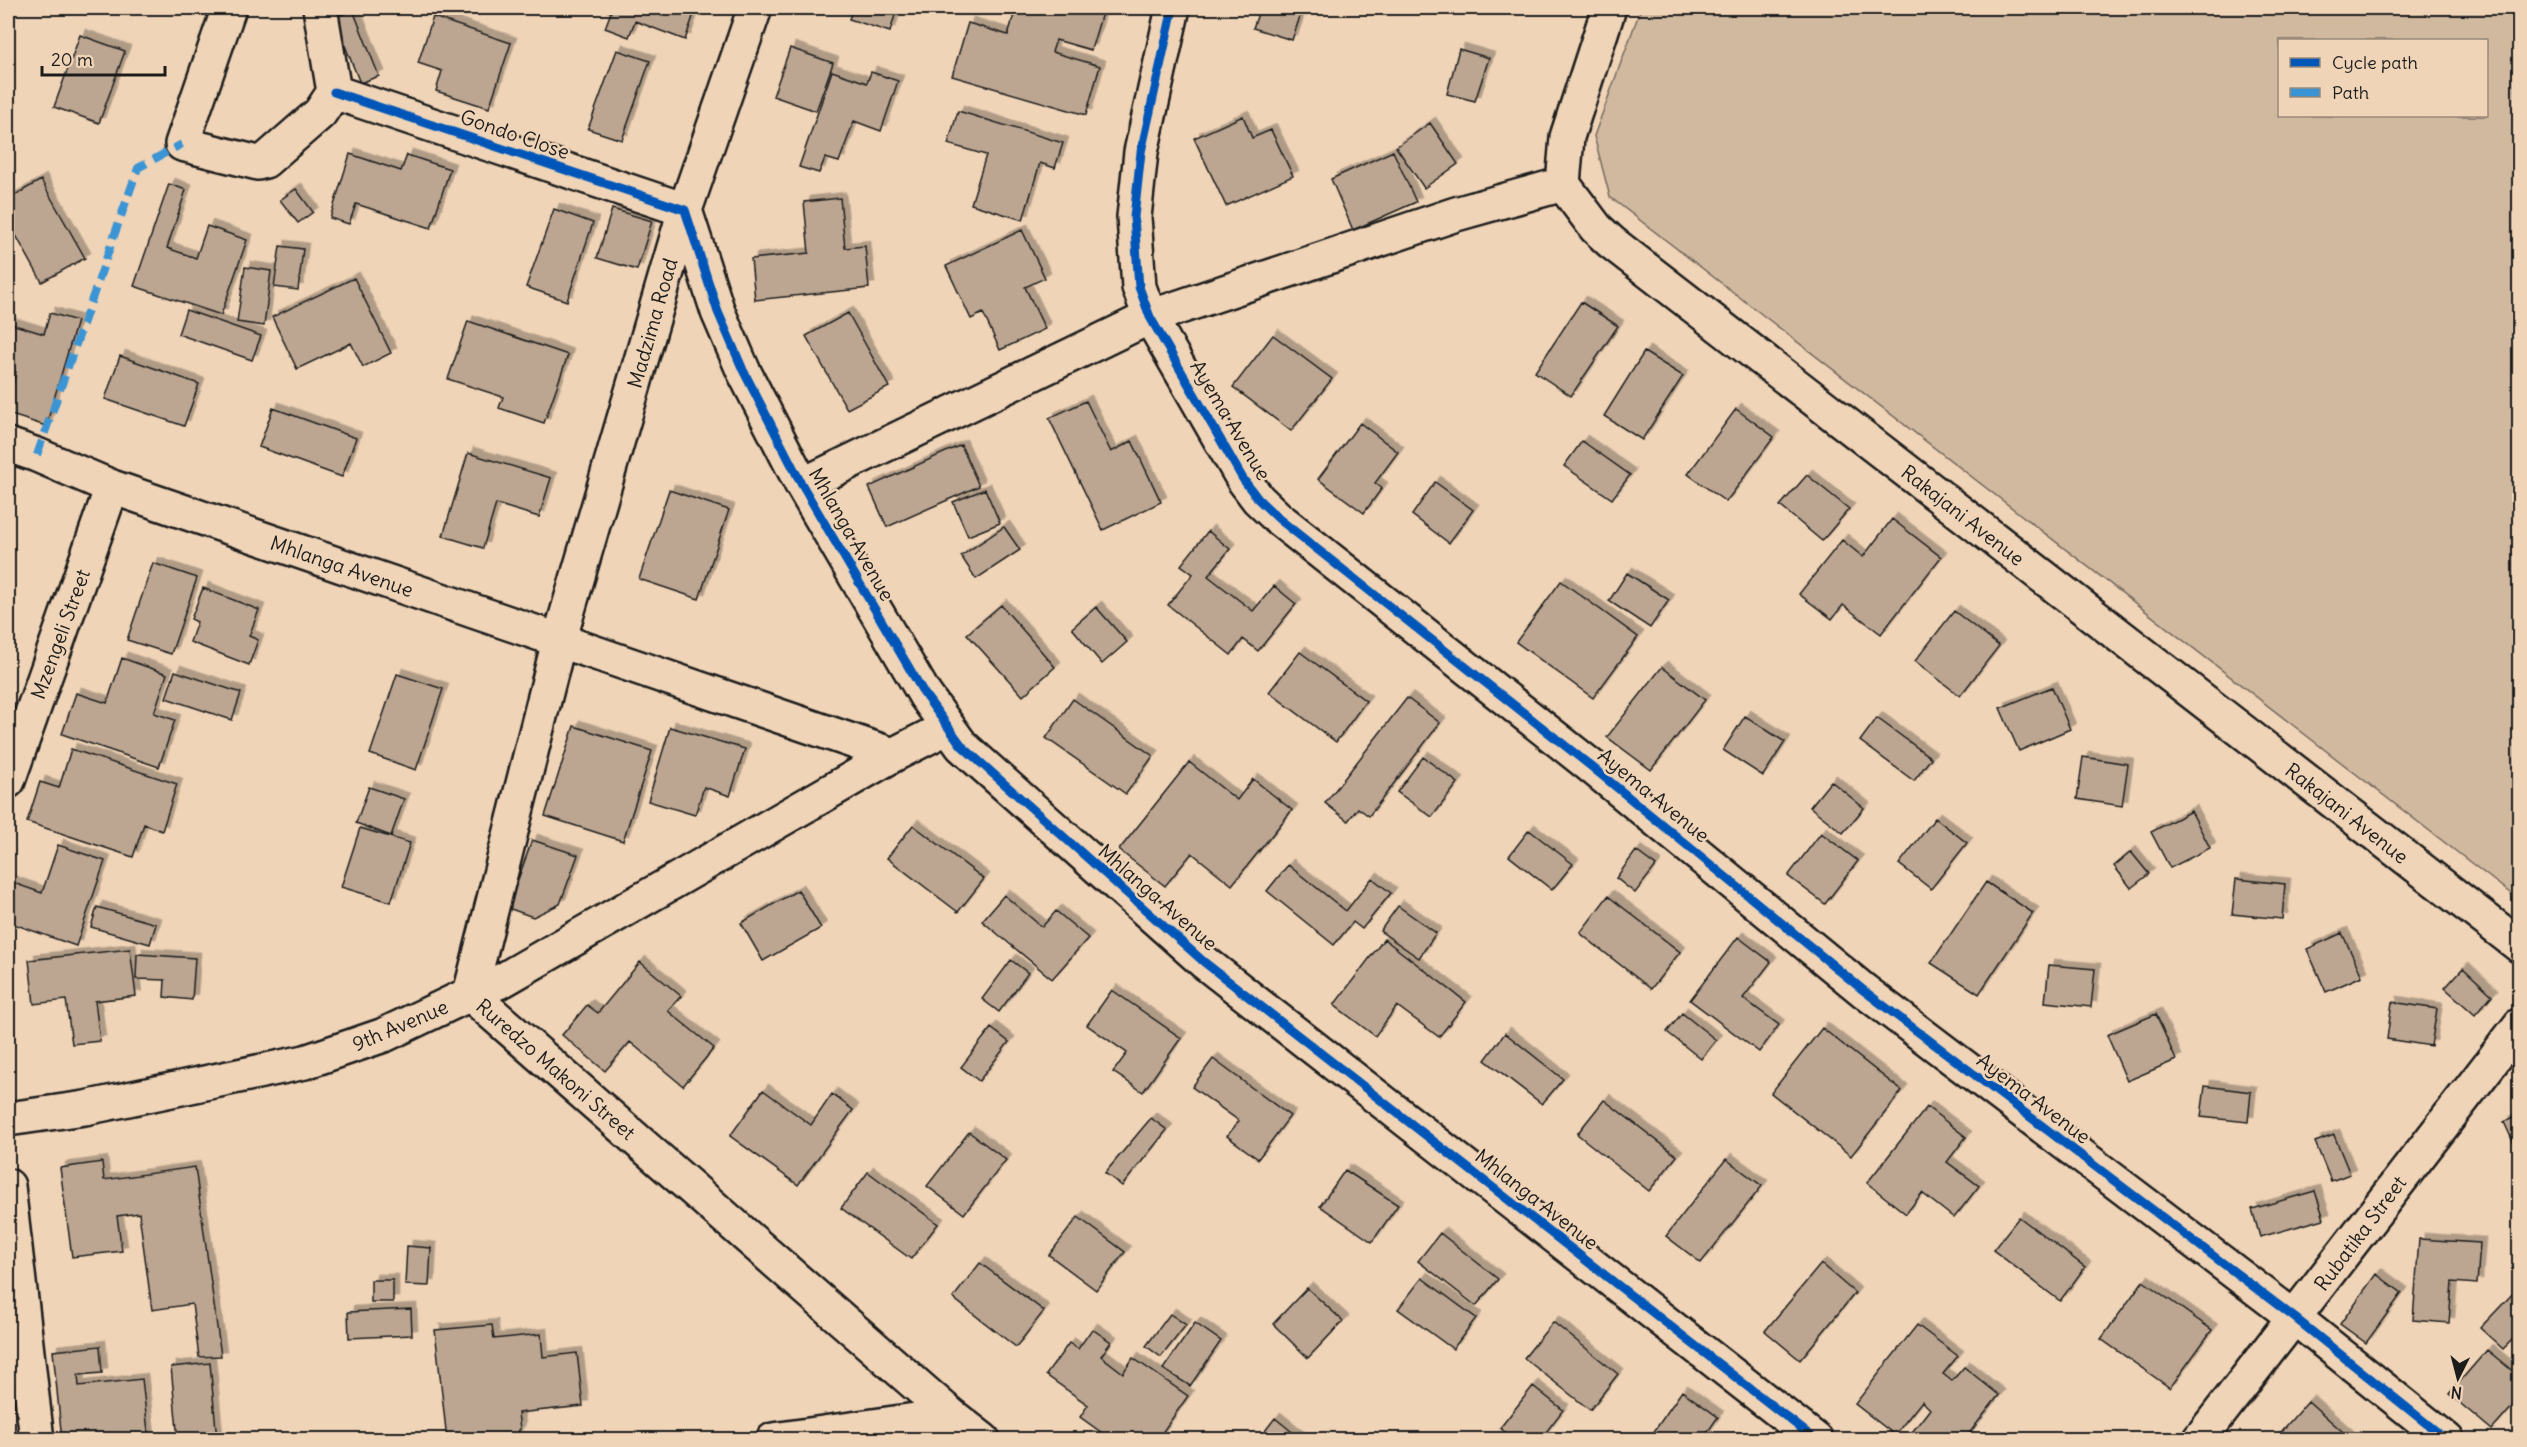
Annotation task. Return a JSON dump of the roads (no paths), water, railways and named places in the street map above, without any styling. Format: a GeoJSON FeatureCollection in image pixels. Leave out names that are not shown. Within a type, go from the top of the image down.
{"type":"FeatureCollection","features":[{"type":"Feature","properties":{"kind":"street"},"geometry":{"type":"LineString","coordinates":[[229,8],[182,144],[258,163],[265,161],[320,113],[334,92],[320,8]]}},
{"type":"Feature","properties":{"kind":"street","name":"Madzima Road"},"geometry":{"type":"LineString","coordinates":[[559,641],[685,210],[755,8]]}},
{"type":"Feature","properties":{"kind":"street","name":"Ayema Avenue"},"geometry":{"type":"LineString","coordinates":[[1173,8],[1141,152],[1134,217],[1139,287],[1150,317],[1243,479],[1258,499],[1280,519],[1592,767],[1863,990],[2295,1318],[2447,1440]]}},
{"type":"Feature","properties":{"kind":"street"},"geometry":{"type":"LineString","coordinates":[[802,485],[1150,317],[1456,214],[1563,184],[1567,137],[1609,8]]}},
{"type":"Feature","properties":{"kind":"street","name":"Gondo Close"},"geometry":{"type":"LineString","coordinates":[[334,92],[685,210]]}},
{"type":"Feature","properties":{"kind":"street","name":"Rakajani Avenue"},"geometry":{"type":"LineString","coordinates":[[1563,184],[1596,228],[1611,242],[2520,946]]}},
{"type":"Feature","properties":{"kind":"street","name":"Mhlanga Avenue"},"geometry":{"type":"LineString","coordinates":[[685,210],[718,312],[743,370],[802,485],[925,695],[948,727],[978,761],[1204,962],[1816,1440]]}},
{"type":"Feature","properties":{"kind":"street","name":"Mhlanga Avenue"},"geometry":{"type":"LineString","coordinates":[[8,445],[37,455],[112,488],[893,754]]}},
{"type":"Feature","properties":{"kind":"street","name":"Mzengeli Street"},"geometry":{"type":"LineString","coordinates":[[8,781],[112,488]]}},
{"type":"Feature","properties":{"kind":"street","name":"9th Avenue"},"geometry":{"type":"LineString","coordinates":[[8,1119],[85,1108],[305,1062],[384,1035],[470,994],[559,641]]}},
{"type":"Feature","properties":{"kind":"street"},"geometry":{"type":"LineString","coordinates":[[893,754],[948,727]]}},
{"type":"Feature","properties":{"kind":"street","name":"Ruredzo Makoni Street"},"geometry":{"type":"LineString","coordinates":[[893,754],[503,980],[470,994],[951,1415],[983,1440]]}},
{"type":"Feature","properties":{"kind":"street","name":"Rubatika Street"},"geometry":{"type":"LineString","coordinates":[[2199,1440],[2520,1025]]}},
{"type":"Feature","properties":{"kind":"street"},"geometry":{"type":"LineString","coordinates":[[8,1186],[37,1440]]}},
{"type":"Feature","properties":{"kind":"street"},"geometry":{"type":"LineString","coordinates":[[773,1440],[951,1415]]}}]}
